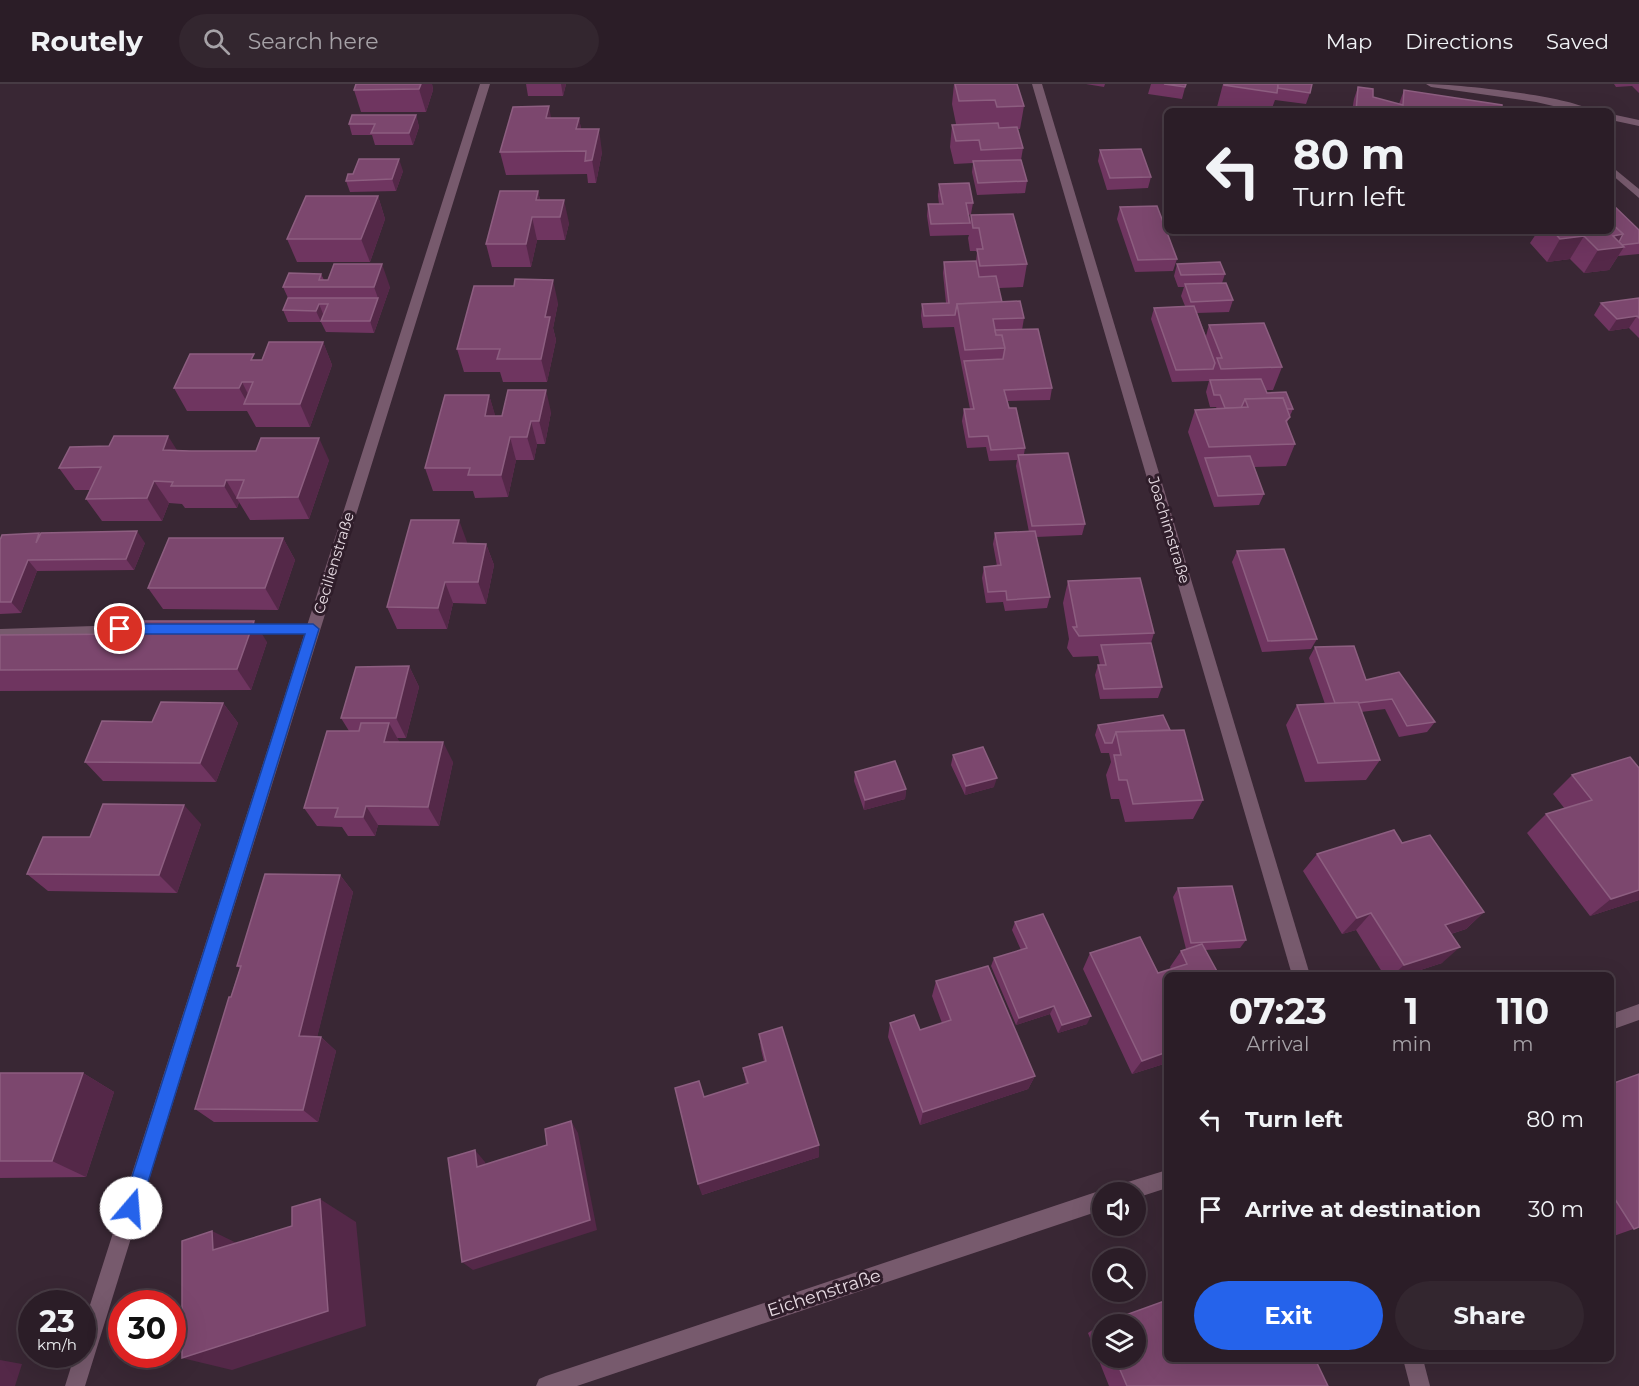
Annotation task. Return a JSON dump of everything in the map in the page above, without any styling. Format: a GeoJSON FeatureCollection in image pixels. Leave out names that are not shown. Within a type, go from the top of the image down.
{"type":"FeatureCollection","features":[{"type":"Feature","properties":{"kind":"street","name":"Cecilienstraße"},"geometry":{"type":"LineString","coordinates":[[75,1386],[484,84]]}},
{"type":"Feature","properties":{"kind":"street","name":"Joachimstraße"},"geometry":{"type":"LineString","coordinates":[[1037,84],[1300,972]]}},
{"type":"Feature","properties":{"kind":"street"},"geometry":{"type":"LineString","coordinates":[[1431,84],[1536,99],[1574,108]]}},
{"type":"Feature","properties":{"kind":"street"},"geometry":{"type":"LineString","coordinates":[[1524,84],[1546,108]]}},
{"type":"Feature","properties":{"kind":"street"},"geometry":{"type":"LineString","coordinates":[[1614,118],[1639,123]]}},
{"type":"Feature","properties":{"kind":"street"},"geometry":{"type":"LineString","coordinates":[[1614,172],[1639,195]]}},
{"type":"Feature","properties":{"kind":"street"},"geometry":{"type":"LineString","coordinates":[[0,635],[177,629]]}},
{"type":"Feature","properties":{"kind":"street"},"geometry":{"type":"LineString","coordinates":[[222,629],[313,629]]}},
{"type":"Feature","properties":{"kind":"street"},"geometry":{"type":"LineString","coordinates":[[1614,1021],[1639,1012]]}},
{"type":"Feature","properties":{"kind":"street"},"geometry":{"type":"LineString","coordinates":[[1146,1186],[1164,1180]]}},
{"type":"Feature","properties":{"kind":"street","name":"Eichenstraße"},"geometry":{"type":"LineString","coordinates":[[546,1386],[1092,1203]]}},
{"type":"Feature","properties":{"kind":"street"},"geometry":{"type":"LineString","coordinates":[[1414,1362],[1420,1386]]}},
{"type":"Feature","properties":{"kind":"building"},"geometry":{"type":"Polygon","coordinates":[[[356,84],[421,84],[419,89],[354,90],[356,84]]]}},
{"type":"Feature","properties":{"kind":"building"},"geometry":{"type":"Polygon","coordinates":[[[955,84],[1017,84],[1024,106],[997,107],[995,100],[959,101],[955,84]]]}},
{"type":"Feature","properties":{"kind":"building"},"geometry":{"type":"Polygon","coordinates":[[[1164,84],[1186,84],[1185,87],[1164,84]]]}},
{"type":"Feature","properties":{"kind":"building"},"geometry":{"type":"Polygon","coordinates":[[[1224,84],[1278,84],[1277,93],[1224,84]]]}},
{"type":"Feature","properties":{"kind":"building"},"geometry":{"type":"Polygon","coordinates":[[[1278,84],[1312,84],[1310,93],[1278,88],[1278,84]]]}},
{"type":"Feature","properties":{"kind":"building"},"geometry":{"type":"Polygon","coordinates":[[[1358,87],[1373,89],[1373,97],[1403,105],[1404,90],[1502,105],[1502,108],[1356,108],[1358,87]]]}},
{"type":"Feature","properties":{"kind":"building"},"geometry":{"type":"Polygon","coordinates":[[[549,106],[546,118],[579,118],[576,129],[599,129],[592,160],[585,161],[586,151],[500,152],[513,107],[549,106]]]}},
{"type":"Feature","properties":{"kind":"building"},"geometry":{"type":"Polygon","coordinates":[[[352,115],[416,115],[409,133],[371,133],[375,124],[349,124],[352,115]]]}},
{"type":"Feature","properties":{"kind":"building"},"geometry":{"type":"Polygon","coordinates":[[[998,123],[999,128],[1017,127],[1023,148],[981,150],[979,140],[956,141],[952,125],[998,123]]]}},
{"type":"Feature","properties":{"kind":"building"},"geometry":{"type":"Polygon","coordinates":[[[1141,149],[1151,177],[1110,178],[1100,150],[1141,149]]]}},
{"type":"Feature","properties":{"kind":"building"},"geometry":{"type":"Polygon","coordinates":[[[359,159],[399,159],[392,179],[346,181],[348,174],[353,174],[359,159]]]}},
{"type":"Feature","properties":{"kind":"building"},"geometry":{"type":"Polygon","coordinates":[[[1021,160],[1027,181],[978,183],[973,161],[1021,160]]]}},
{"type":"Feature","properties":{"kind":"building"},"geometry":{"type":"Polygon","coordinates":[[[969,183],[973,203],[966,203],[970,223],[931,224],[928,204],[943,204],[939,184],[969,183]]]}},
{"type":"Feature","properties":{"kind":"building"},"geometry":{"type":"Polygon","coordinates":[[[500,191],[538,191],[536,200],[564,200],[560,217],[532,217],[526,244],[486,244],[500,191]]]}},
{"type":"Feature","properties":{"kind":"building"},"geometry":{"type":"Polygon","coordinates":[[[306,196],[378,196],[361,239],[287,239],[306,196]]]}},
{"type":"Feature","properties":{"kind":"building"},"geometry":{"type":"Polygon","coordinates":[[[1157,206],[1164,225],[1164,234],[1168,234],[1177,259],[1138,260],[1120,207],[1157,206]]]}},
{"type":"Feature","properties":{"kind":"building"},"geometry":{"type":"Polygon","coordinates":[[[1614,206],[1639,230],[1639,243],[1622,245],[1619,242],[1623,234],[1614,226],[1614,206]]]}},
{"type":"Feature","properties":{"kind":"building"},"geometry":{"type":"Polygon","coordinates":[[[1013,214],[1027,264],[980,266],[977,249],[983,249],[979,228],[973,228],[971,215],[1013,214]]]}},
{"type":"Feature","properties":{"kind":"building"},"geometry":{"type":"Polygon","coordinates":[[[1614,226],[1623,234],[1613,236],[1624,247],[1598,250],[1584,236],[1560,239],[1556,234],[1614,234],[1614,226]]]}},
{"type":"Feature","properties":{"kind":"building"},"geometry":{"type":"Polygon","coordinates":[[[976,261],[979,277],[996,276],[1002,302],[957,304],[955,315],[924,316],[922,304],[949,303],[944,262],[976,261]]]}},
{"type":"Feature","properties":{"kind":"building"},"geometry":{"type":"Polygon","coordinates":[[[1220,262],[1225,274],[1181,275],[1177,264],[1220,262]]]}},
{"type":"Feature","properties":{"kind":"building"},"geometry":{"type":"Polygon","coordinates":[[[334,264],[382,264],[374,287],[283,287],[289,273],[321,274],[319,280],[328,280],[334,264]]]}},
{"type":"Feature","properties":{"kind":"building"},"geometry":{"type":"Polygon","coordinates":[[[515,279],[553,280],[545,317],[550,317],[541,359],[497,359],[500,349],[457,349],[474,286],[514,286],[515,279]]]}},
{"type":"Feature","properties":{"kind":"building"},"geometry":{"type":"Polygon","coordinates":[[[1226,283],[1233,300],[1191,302],[1185,284],[1226,283]]]}},
{"type":"Feature","properties":{"kind":"building"},"geometry":{"type":"Polygon","coordinates":[[[288,298],[378,298],[370,321],[321,321],[328,304],[319,304],[316,311],[283,310],[288,298]]]}},
{"type":"Feature","properties":{"kind":"building"},"geometry":{"type":"Polygon","coordinates":[[[1639,298],[1639,318],[1637,316],[1617,319],[1601,303],[1639,298]]]}},
{"type":"Feature","properties":{"kind":"building"},"geometry":{"type":"Polygon","coordinates":[[[1020,301],[1024,318],[993,319],[996,335],[1002,335],[1005,348],[965,350],[957,304],[1020,301]]]}},
{"type":"Feature","properties":{"kind":"building"},"geometry":{"type":"Polygon","coordinates":[[[1194,306],[1215,363],[1213,369],[1176,370],[1154,308],[1194,306]]]}},
{"type":"Feature","properties":{"kind":"building"},"geometry":{"type":"Polygon","coordinates":[[[1264,323],[1282,367],[1221,369],[1217,358],[1222,358],[1209,325],[1264,323]]]}},
{"type":"Feature","properties":{"kind":"building"},"geometry":{"type":"Polygon","coordinates":[[[1038,329],[1052,388],[1004,390],[1009,408],[1016,408],[1025,448],[991,450],[988,436],[969,437],[964,409],[974,409],[964,361],[1003,359],[1005,348],[1002,335],[996,335],[995,330],[1038,329]]]}},
{"type":"Feature","properties":{"kind":"building"},"geometry":{"type":"Polygon","coordinates":[[[269,342],[323,342],[300,404],[244,404],[253,382],[242,382],[239,388],[174,388],[190,354],[254,354],[251,360],[262,360],[269,342]]]}},
{"type":"Feature","properties":{"kind":"building"},"geometry":{"type":"Polygon","coordinates":[[[1261,379],[1267,393],[1286,392],[1293,409],[1287,409],[1283,398],[1245,399],[1241,408],[1225,408],[1220,395],[1214,395],[1210,380],[1261,379]]]}},
{"type":"Feature","properties":{"kind":"building"},"geometry":{"type":"Polygon","coordinates":[[[508,390],[546,390],[539,421],[531,421],[527,437],[510,437],[501,475],[468,475],[470,468],[425,468],[445,395],[489,395],[485,416],[502,416],[508,390]]]}},
{"type":"Feature","properties":{"kind":"building"},"geometry":{"type":"Polygon","coordinates":[[[1283,398],[1290,417],[1286,421],[1295,444],[1209,447],[1195,410],[1248,407],[1245,399],[1283,398]]]}},
{"type":"Feature","properties":{"kind":"building"},"geometry":{"type":"Polygon","coordinates":[[[114,436],[168,436],[163,450],[189,451],[256,451],[261,438],[319,438],[298,497],[237,498],[244,480],[226,480],[224,486],[171,486],[173,482],[154,481],[147,498],[86,499],[101,467],[59,468],[70,447],[109,446],[114,436]]]}},
{"type":"Feature","properties":{"kind":"building"},"geometry":{"type":"Polygon","coordinates":[[[1068,453],[1085,524],[1032,526],[1018,455],[1068,453]]]}},
{"type":"Feature","properties":{"kind":"building"},"geometry":{"type":"Polygon","coordinates":[[[1250,456],[1264,494],[1218,496],[1205,458],[1250,456]]]}},
{"type":"Feature","properties":{"kind":"building"},"geometry":{"type":"Polygon","coordinates":[[[411,520],[459,520],[453,543],[486,544],[478,582],[445,582],[438,608],[387,607],[411,520]]]}},
{"type":"Feature","properties":{"kind":"building"},"geometry":{"type":"Polygon","coordinates":[[[137,531],[126,559],[28,560],[11,602],[0,602],[0,540],[2,535],[39,533],[36,543],[41,533],[137,531]]]}},
{"type":"Feature","properties":{"kind":"building"},"geometry":{"type":"Polygon","coordinates":[[[1035,531],[1050,597],[1007,600],[1006,591],[988,592],[984,567],[1001,565],[995,533],[1035,531]]]}},
{"type":"Feature","properties":{"kind":"building"},"geometry":{"type":"Polygon","coordinates":[[[169,538],[283,538],[265,588],[148,588],[169,538]]]}},
{"type":"Feature","properties":{"kind":"building"},"geometry":{"type":"Polygon","coordinates":[[[1284,549],[1317,639],[1268,641],[1237,551],[1284,549]]]}},
{"type":"Feature","properties":{"kind":"building"},"geometry":{"type":"Polygon","coordinates":[[[1140,578],[1154,633],[1079,636],[1073,627],[1077,627],[1068,581],[1140,578]]]}},
{"type":"Feature","properties":{"kind":"building"},"geometry":{"type":"Polygon","coordinates":[[[142,621],[254,621],[237,669],[0,670],[0,635],[137,634],[142,621]]]}},
{"type":"Feature","properties":{"kind":"building"},"geometry":{"type":"Polygon","coordinates":[[[1151,643],[1162,687],[1104,689],[1098,665],[1106,665],[1101,645],[1151,643]]]}},
{"type":"Feature","properties":{"kind":"building"},"geometry":{"type":"Polygon","coordinates":[[[1354,646],[1366,680],[1399,672],[1435,722],[1407,726],[1392,699],[1335,703],[1315,647],[1354,646]]]}},
{"type":"Feature","properties":{"kind":"building"},"geometry":{"type":"Polygon","coordinates":[[[409,666],[396,718],[341,718],[356,667],[409,666]]]}},
{"type":"Feature","properties":{"kind":"building"},"geometry":{"type":"Polygon","coordinates":[[[161,702],[223,703],[200,763],[85,762],[102,721],[152,722],[161,702]]]}},
{"type":"Feature","properties":{"kind":"building"},"geometry":{"type":"Polygon","coordinates":[[[1358,702],[1380,760],[1318,763],[1297,705],[1358,702]]]}},
{"type":"Feature","properties":{"kind":"building"},"geometry":{"type":"Polygon","coordinates":[[[1163,715],[1170,730],[1116,732],[1112,743],[1105,743],[1098,725],[1163,715]]]}},
{"type":"Feature","properties":{"kind":"building"},"geometry":{"type":"Polygon","coordinates":[[[361,723],[389,723],[384,742],[443,742],[428,807],[366,806],[363,817],[335,817],[338,808],[304,808],[327,731],[359,731],[361,723]]]}},
{"type":"Feature","properties":{"kind":"building"},"geometry":{"type":"Polygon","coordinates":[[[1184,730],[1203,800],[1133,804],[1127,780],[1119,780],[1114,755],[1121,755],[1116,732],[1184,730]]]}},
{"type":"Feature","properties":{"kind":"building"},"geometry":{"type":"Polygon","coordinates":[[[983,747],[997,778],[966,786],[953,755],[983,747]]]}},
{"type":"Feature","properties":{"kind":"building"},"geometry":{"type":"Polygon","coordinates":[[[1630,757],[1639,768],[1639,890],[1611,899],[1546,814],[1592,800],[1572,775],[1630,757]]]}},
{"type":"Feature","properties":{"kind":"building"},"geometry":{"type":"Polygon","coordinates":[[[895,761],[906,789],[865,800],[855,772],[895,761]]]}},
{"type":"Feature","properties":{"kind":"building"},"geometry":{"type":"Polygon","coordinates":[[[103,804],[184,805],[159,875],[27,874],[43,837],[90,837],[103,804]]]}},
{"type":"Feature","properties":{"kind":"building"},"geometry":{"type":"Polygon","coordinates":[[[1394,830],[1402,843],[1430,835],[1484,912],[1445,925],[1460,947],[1404,965],[1371,913],[1357,918],[1317,854],[1394,830]]]}},
{"type":"Feature","properties":{"kind":"building"},"geometry":{"type":"Polygon","coordinates":[[[265,874],[340,875],[299,1036],[321,1037],[303,1110],[195,1109],[229,997],[231,997],[241,966],[237,966],[265,874]]]}},
{"type":"Feature","properties":{"kind":"building"},"geometry":{"type":"Polygon","coordinates":[[[1232,886],[1246,940],[1191,943],[1178,888],[1232,886]]]}},
{"type":"Feature","properties":{"kind":"building"},"geometry":{"type":"Polygon","coordinates":[[[1043,914],[1091,1016],[1062,1025],[1054,1006],[1019,1018],[994,958],[1027,948],[1015,922],[1043,914]]]}},
{"type":"Feature","properties":{"kind":"building"},"geometry":{"type":"Polygon","coordinates":[[[1140,937],[1158,973],[1187,964],[1181,951],[1202,944],[1217,972],[1164,972],[1164,1053],[1142,1061],[1090,953],[1140,937]]]}},
{"type":"Feature","properties":{"kind":"building"},"geometry":{"type":"Polygon","coordinates":[[[988,966],[1035,1076],[923,1112],[890,1023],[914,1015],[920,1030],[951,1020],[936,981],[988,966]]]}},
{"type":"Feature","properties":{"kind":"building"},"geometry":{"type":"Polygon","coordinates":[[[782,1027],[819,1145],[698,1184],[675,1088],[699,1081],[704,1097],[748,1083],[743,1068],[766,1061],[759,1034],[782,1027]]]}},
{"type":"Feature","properties":{"kind":"building"},"geometry":{"type":"Polygon","coordinates":[[[0,1073],[83,1073],[52,1161],[0,1161],[0,1073]]]}},
{"type":"Feature","properties":{"kind":"building"},"geometry":{"type":"Polygon","coordinates":[[[1639,1074],[1639,1227],[1634,1229],[1614,1198],[1614,1083],[1639,1074]]]}},
{"type":"Feature","properties":{"kind":"building"},"geometry":{"type":"Polygon","coordinates":[[[571,1121],[590,1220],[462,1262],[448,1158],[475,1150],[477,1167],[547,1145],[545,1129],[571,1121]]]}},
{"type":"Feature","properties":{"kind":"building"},"geometry":{"type":"Polygon","coordinates":[[[320,1199],[328,1311],[186,1357],[186,1290],[182,1290],[182,1241],[212,1231],[213,1250],[292,1226],[292,1207],[320,1199]]]}},
{"type":"Feature","properties":{"kind":"building"},"geometry":{"type":"Polygon","coordinates":[[[1164,1301],[1164,1362],[1316,1362],[1328,1386],[1127,1386],[1119,1368],[1146,1368],[1146,1314],[1128,1314],[1164,1301]]]}},
{"type":"Feature","properties":{"kind":"route"},"geometry":{"type":"LineString","coordinates":[[120,629],[313,629],[131,1208]]}}]}
